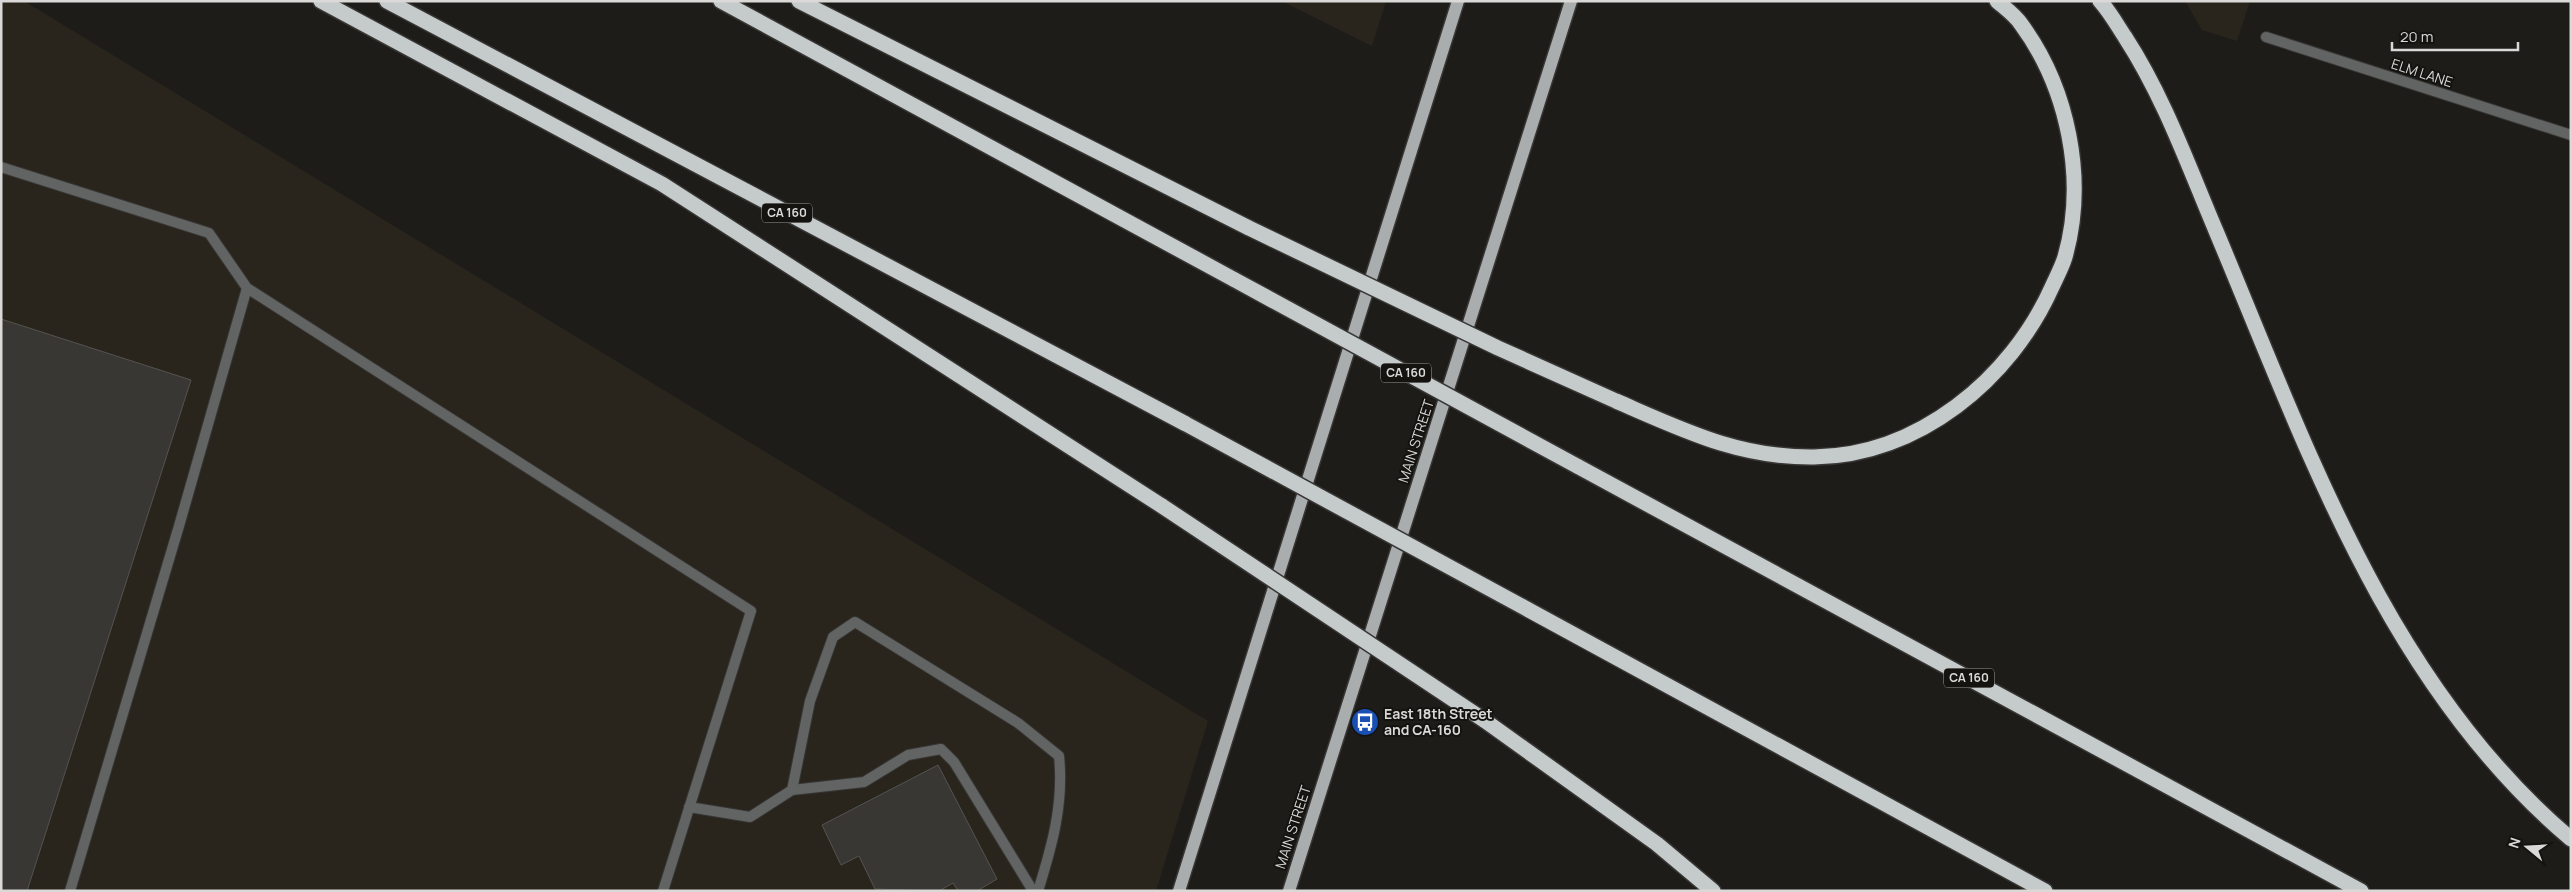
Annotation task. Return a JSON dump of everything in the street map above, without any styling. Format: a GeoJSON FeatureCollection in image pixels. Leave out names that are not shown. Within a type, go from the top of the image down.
{"type":"FeatureCollection","features":[{"type":"Feature","properties":{"kind":"highway"},"geometry":{"type":"LineString","coordinates":[[321,1],[662,184],[1162,506],[1484,720],[1657,844],[1713,891]]}},
{"type":"Feature","properties":{"kind":"highway","name":"CA 160"},"geometry":{"type":"LineString","coordinates":[[387,1],[1186,424],[2045,891]]}},
{"type":"Feature","properties":{"kind":"highway","name":"CA 160"},"geometry":{"type":"LineString","coordinates":[[721,1],[2361,891]]}},
{"type":"Feature","properties":{"kind":"highway"},"geometry":{"type":"LineString","coordinates":[[799,1],[1248,228],[1616,401],[1696,436],[1756,454],[1816,457],[1867,450],[1920,430],[1969,398],[2008,359],[2043,308],[2065,257],[2074,200],[2070,136],[2052,76],[2020,22],[1997,1]]}},
{"type":"Feature","properties":{"kind":"highway"},"geometry":{"type":"LineString","coordinates":[[2100,1],[2138,57],[2168,116],[2304,441],[2376,590],[2414,656],[2455,715],[2502,771],[2571,839]]}},
{"type":"Feature","properties":{"kind":"main road"},"geometry":{"type":"LineString","coordinates":[[1179,891],[1458,1]]}},
{"type":"Feature","properties":{"kind":"main road","name":"MAIN STREET"},"geometry":{"type":"LineString","coordinates":[[1289,891],[1571,1]]}},
{"type":"Feature","properties":{"kind":"street","name":"ELM LANE"},"geometry":{"type":"LineString","coordinates":[[2266,37],[2571,135]]}},
{"type":"Feature","properties":{"kind":"street"},"geometry":{"type":"LineString","coordinates":[[1,167],[209,233],[247,288],[751,611],[663,891]]}},
{"type":"Feature","properties":{"kind":"street"},"geometry":{"type":"LineString","coordinates":[[70,891],[179,526],[247,288]]}},
{"type":"Feature","properties":{"kind":"street"},"geometry":{"type":"LineString","coordinates":[[792,790],[810,701],[833,638],[855,622],[1018,723],[1059,756],[1062,786],[1051,848],[1038,891]]}},
{"type":"Feature","properties":{"kind":"street"},"geometry":{"type":"LineString","coordinates":[[690,807],[750,817],[792,790],[864,782],[908,755],[941,749],[954,762],[1033,891]]}},
{"type":"Feature","properties":{"kind":"shaded area"},"geometry":{"type":"Polygon","coordinates":[[[1,1],[24,1],[1208,721],[1156,891],[1,891],[1,1]]]}},
{"type":"Feature","properties":{"kind":"shaded area"},"geometry":{"type":"Polygon","coordinates":[[[1282,1],[1386,1],[1372,46],[1282,1]]]}},
{"type":"Feature","properties":{"kind":"shaded area"},"geometry":{"type":"Polygon","coordinates":[[[2185,1],[2250,1],[2237,41],[2202,30],[2185,1]]]}},
{"type":"Feature","properties":{"kind":"building"},"geometry":{"type":"Polygon","coordinates":[[[1,319],[191,380],[27,891],[1,891],[1,319]]]}},
{"type":"Feature","properties":{"kind":"building"},"geometry":{"type":"Polygon","coordinates":[[[938,765],[997,879],[977,891],[958,891],[953,883],[939,891],[875,889],[859,856],[841,865],[822,825],[938,765]]]}},
{"type":"Feature","properties":{"kind":"place","name":"East 18th Street and CA-160"},"geometry":{"type":"Point","coordinates":[1365,722]}}]}
